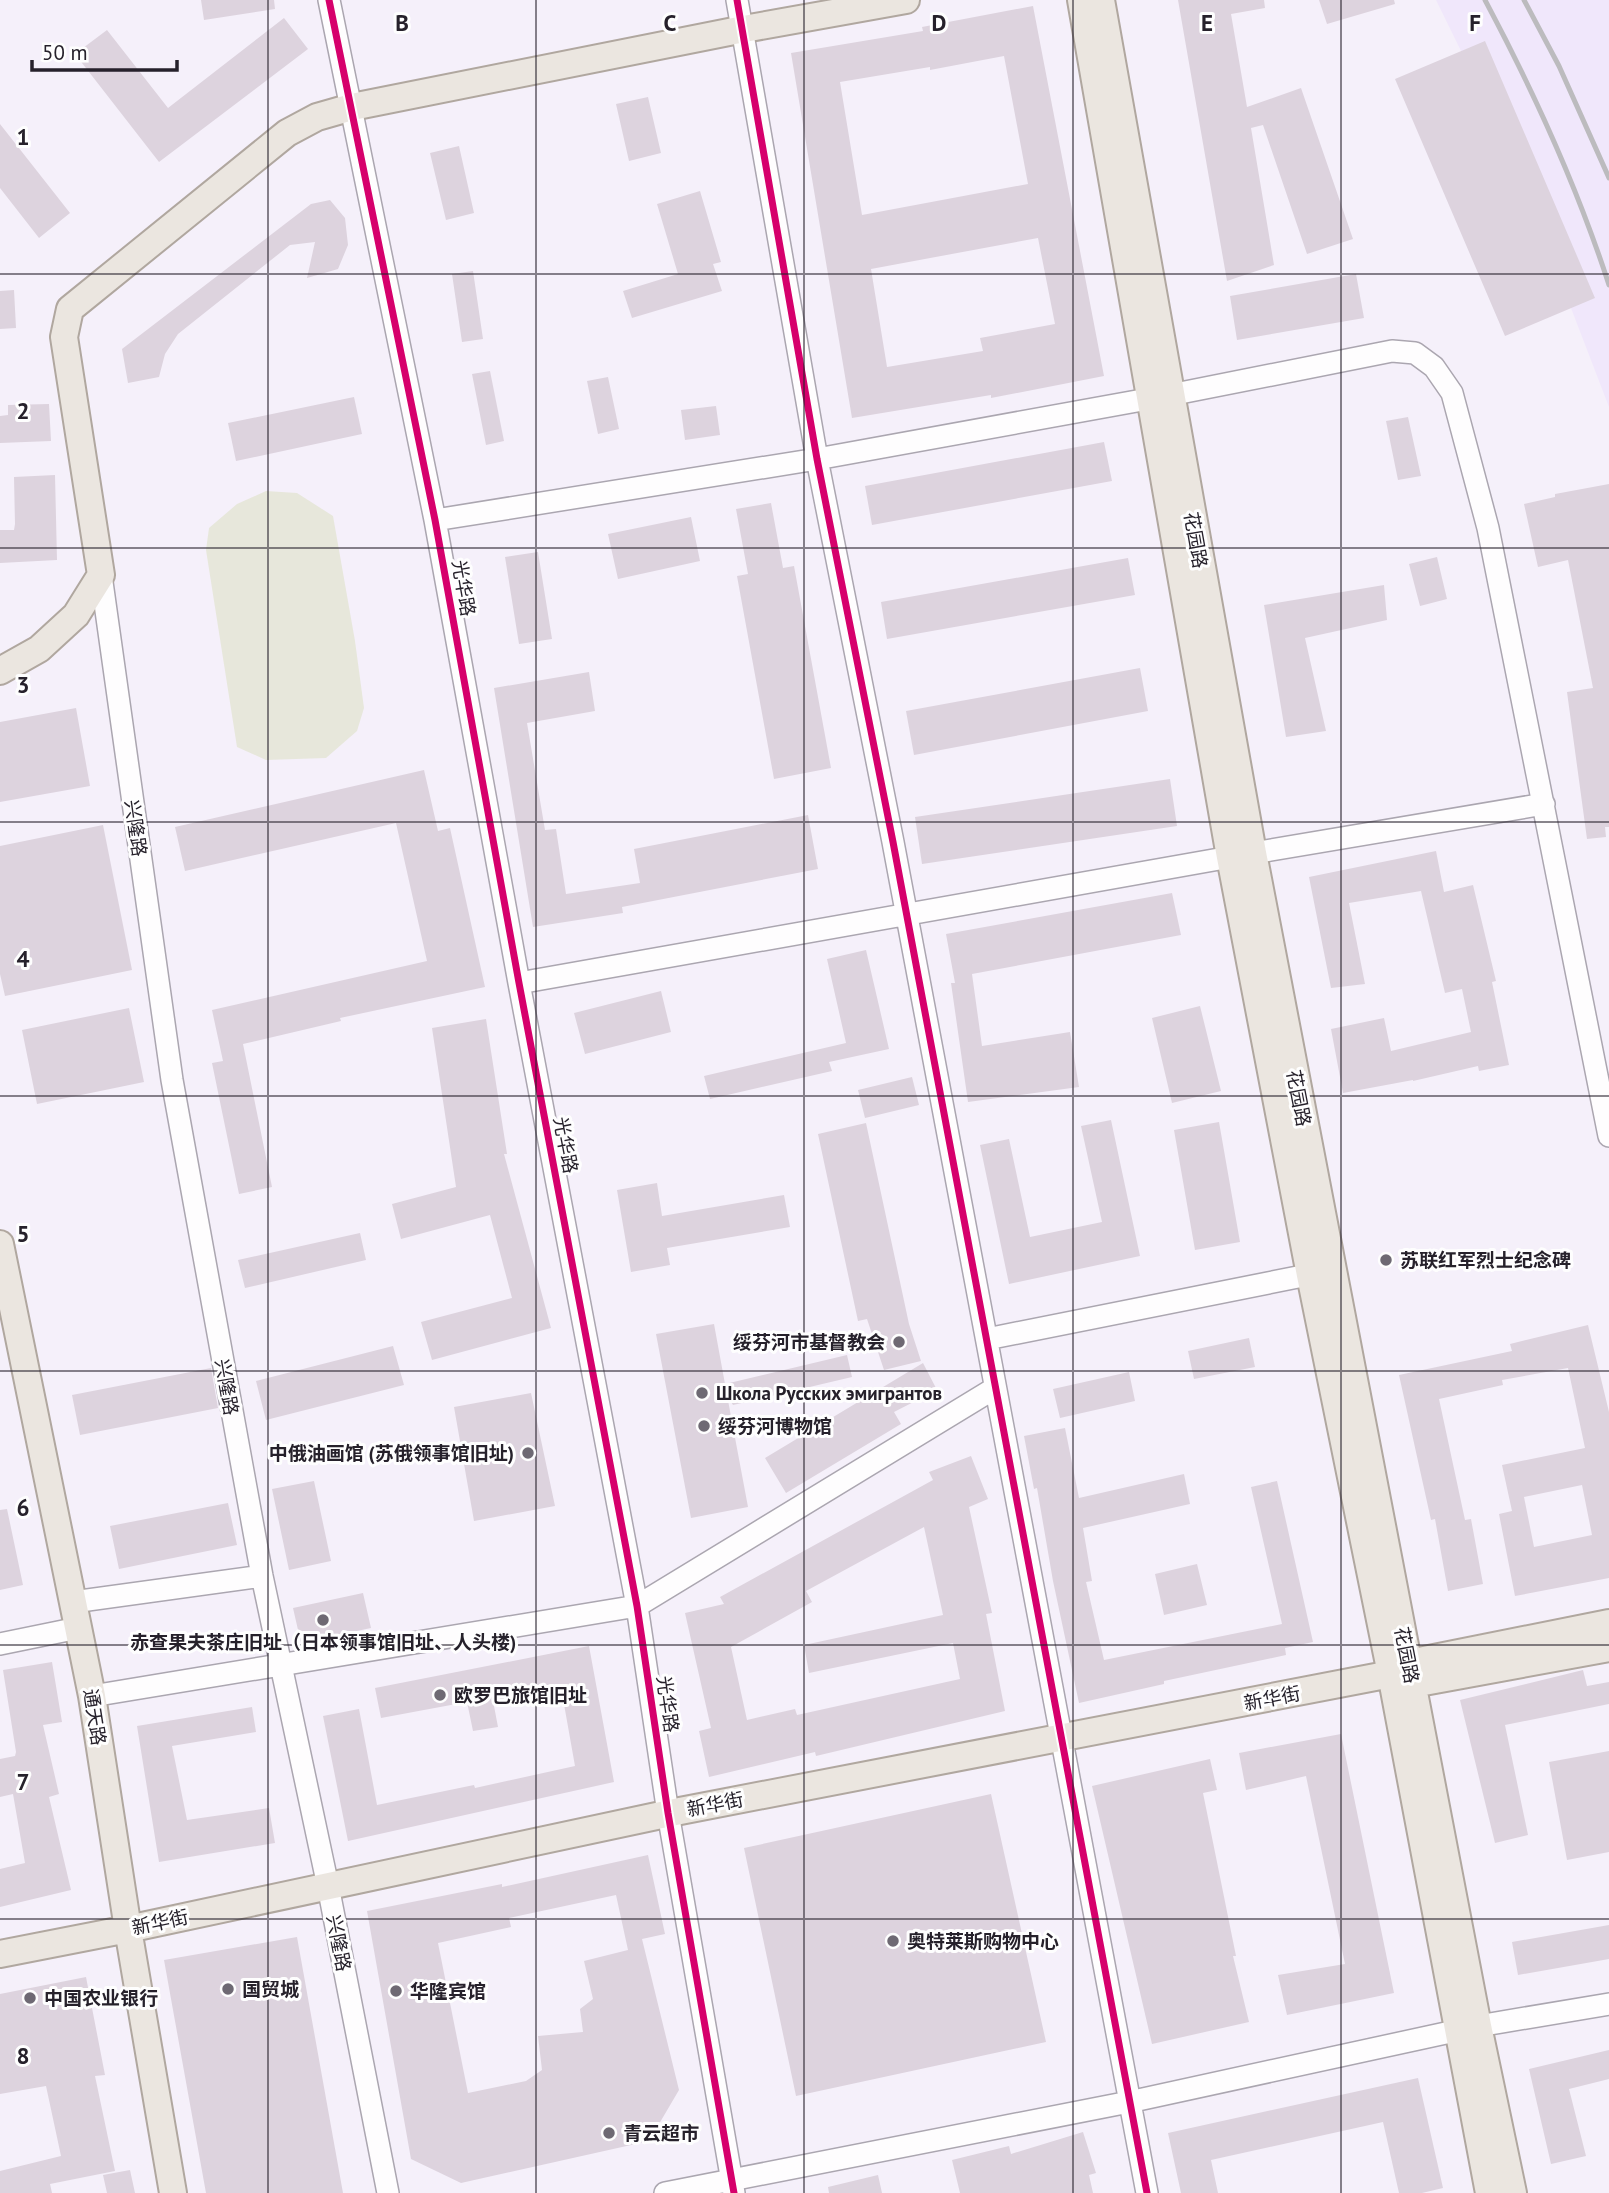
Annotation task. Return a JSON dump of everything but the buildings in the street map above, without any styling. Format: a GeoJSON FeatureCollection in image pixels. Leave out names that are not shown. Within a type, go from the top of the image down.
{"type":"FeatureCollection","features":[{"type":"Feature","properties":{"kind":"main road"},"geometry":{"type":"LineString","coordinates":[[0,671],[39,649],[76,615],[101,575],[64,337],[70,309],[287,133],[317,117],[352,107],[744,29],[906,0]]}},
{"type":"Feature","properties":{"kind":"main road","name":"花园路"},"geometry":{"type":"LineString","coordinates":[[1081,0],[1160,397],[1241,855],[1321,1272],[1404,1674],[1467,2028],[1489,2193]]}},
{"type":"Feature","properties":{"kind":"main road","name":"花园路"},"geometry":{"type":"LineString","coordinates":[[1101,0],[1160,397]]}},
{"type":"Feature","properties":{"kind":"main road","name":"通天路"},"geometry":{"type":"LineString","coordinates":[[0,1244],[92,1696],[173,2193]]}},
{"type":"Feature","properties":{"kind":"main road","name":"新华街"},"geometry":{"type":"LineString","coordinates":[[0,1954],[668,1813],[1529,1650],[1609,1623]]}},
{"type":"Feature","properties":{"kind":"main road","name":"新华街"},"geometry":{"type":"LineString","coordinates":[[1529,1650],[1609,1648]]}},
{"type":"Feature","properties":{"kind":"main road","name":"花园路"},"geometry":{"type":"LineString","coordinates":[[1467,2028],[1513,2193]]}},
{"type":"Feature","properties":{"kind":"street","name":"光华路"},"geometry":{"type":"LineString","coordinates":[[329,0],[435,520],[519,983],[638,1606],[668,1813],[733,2187]]}},
{"type":"Feature","properties":{"kind":"street"},"geometry":{"type":"LineString","coordinates":[[737,0],[817,459],[987,1339],[1147,2193]]}},
{"type":"Feature","properties":{"kind":"street"},"geometry":{"type":"LineString","coordinates":[[435,520],[817,459],[1160,397],[1392,351],[1415,353],[1434,367],[1452,393],[1488,528],[1609,1136]]}},
{"type":"Feature","properties":{"kind":"street","name":"兴隆路"},"geometry":{"type":"LineString","coordinates":[[101,575],[172,1080],[262,1576],[328,1886],[388,2193]]}},
{"type":"Feature","properties":{"kind":"street"},"geometry":{"type":"LineString","coordinates":[[519,983],[1544,804]]}},
{"type":"Feature","properties":{"kind":"street"},"geometry":{"type":"LineString","coordinates":[[987,1339],[1321,1272]]}},
{"type":"Feature","properties":{"kind":"street"},"geometry":{"type":"LineString","coordinates":[[92,1696],[638,1606],[995,1388]]}},
{"type":"Feature","properties":{"kind":"street"},"geometry":{"type":"LineString","coordinates":[[73,1602],[262,1576]]}},
{"type":"Feature","properties":{"kind":"street"},"geometry":{"type":"LineString","coordinates":[[0,1644],[78,1628]]}},
{"type":"Feature","properties":{"kind":"street"},"geometry":{"type":"LineString","coordinates":[[665,2193],[733,2187],[1467,2028],[1609,2004]]}},
{"type":"Feature","properties":{"kind":"shaded area"},"geometry":{"type":"Polygon","coordinates":[[[1436,0],[1609,0],[1609,407],[1513,157],[1436,0]]]}},
{"type":"Feature","properties":{"kind":"shaded area"},"geometry":{"type":"Polygon","coordinates":[[[266,491],[297,493],[333,516],[364,708],[357,731],[326,758],[266,760],[237,747],[206,550],[209,528],[237,504],[266,491]]]}},
{"type":"Feature","properties":{"kind":"railway"},"geometry":{"type":"LineString","coordinates":[[1485,0],[1521,69],[1553,140],[1609,285]]}},
{"type":"Feature","properties":{"kind":"railway"},"geometry":{"type":"LineString","coordinates":[[1524,0],[1559,66],[1609,178]]}},
{"type":"Feature","properties":{"kind":"cycle path"},"geometry":{"type":"LineString","coordinates":[[329,0],[435,520],[637,1606],[668,1813],[734,2193]]}},
{"type":"Feature","properties":{"kind":"cycle path"},"geometry":{"type":"LineString","coordinates":[[737,0],[817,459],[893,842],[1147,2193]]}},
{"type":"Feature","properties":{"kind":"place","name":"苏联红军烈士纪念碑"},"geometry":{"type":"Point","coordinates":[1386,1260]}},
{"type":"Feature","properties":{"kind":"place","name":"绥芬河市基督教会"},"geometry":{"type":"Point","coordinates":[899,1342]}},
{"type":"Feature","properties":{"kind":"place","name":"Школа Русских эмигрантов"},"geometry":{"type":"Point","coordinates":[702,1393]}},
{"type":"Feature","properties":{"kind":"place","name":"绥芬河博物馆"},"geometry":{"type":"Point","coordinates":[704,1426]}},
{"type":"Feature","properties":{"kind":"place","name":"中俄油画馆 (苏俄领事馆旧址)"},"geometry":{"type":"Point","coordinates":[528,1453]}},
{"type":"Feature","properties":{"kind":"place","name":"赤查果夫茶庄旧址（日本领事馆旧址、人头楼)"},"geometry":{"type":"Point","coordinates":[323,1620]}},
{"type":"Feature","properties":{"kind":"place","name":"欧罗巴旅馆旧址"},"geometry":{"type":"Point","coordinates":[440,1695]}},
{"type":"Feature","properties":{"kind":"place","name":"奥特莱斯购物中心"},"geometry":{"type":"Point","coordinates":[893,1941]}},
{"type":"Feature","properties":{"kind":"place","name":"国贸城"},"geometry":{"type":"Point","coordinates":[228,1989]}},
{"type":"Feature","properties":{"kind":"place","name":"华隆宾馆"},"geometry":{"type":"Point","coordinates":[396,1991]}},
{"type":"Feature","properties":{"kind":"place","name":"中国农业银行"},"geometry":{"type":"Point","coordinates":[30,1998]}},
{"type":"Feature","properties":{"kind":"place","name":"青云超市"},"geometry":{"type":"Point","coordinates":[609,2133]}}]}
